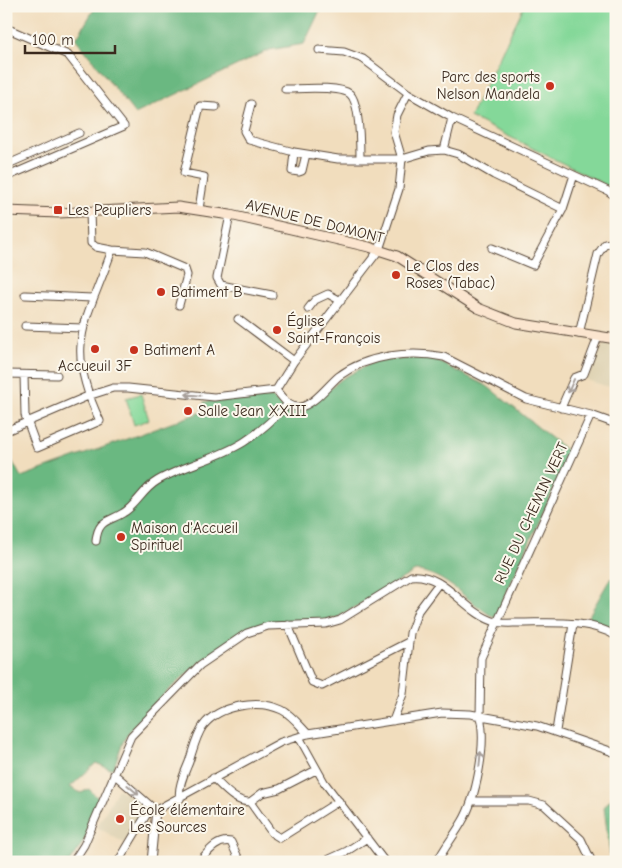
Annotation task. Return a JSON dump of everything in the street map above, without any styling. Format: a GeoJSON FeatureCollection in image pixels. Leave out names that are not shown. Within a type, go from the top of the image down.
{"type":"FeatureCollection","features":[{"type":"Feature","properties":{"kind":"main road","name":"AVENUE DE DOMONT"},"geometry":{"type":"LineString","coordinates":[[6,211],[52,213],[166,206],[199,209],[230,215],[380,250],[409,262],[473,305],[495,316],[527,326],[616,339]]}},
{"type":"Feature","properties":{"kind":"street"},"geometry":{"type":"LineString","coordinates":[[6,28],[68,55],[124,126],[6,176]]}},
{"type":"Feature","properties":{"kind":"street"},"geometry":{"type":"LineString","coordinates":[[319,50],[344,52],[363,59],[408,93],[452,118],[574,175],[616,197]]}},
{"type":"Feature","properties":{"kind":"street"},"geometry":{"type":"LineString","coordinates":[[284,89],[335,89],[350,94],[356,103],[360,159]]}},
{"type":"Feature","properties":{"kind":"street"},"geometry":{"type":"LineString","coordinates":[[276,390],[294,361],[380,250],[399,189],[402,159],[394,132],[397,115],[408,93]]}},
{"type":"Feature","properties":{"kind":"street"},"geometry":{"type":"LineString","coordinates":[[251,104],[244,131],[245,136],[249,140],[294,152],[338,159],[402,159],[429,151],[444,150],[458,154],[494,175],[563,209]]}},
{"type":"Feature","properties":{"kind":"street"},"geometry":{"type":"LineString","coordinates":[[199,209],[204,177],[184,173],[200,106],[216,107]]}},
{"type":"Feature","properties":{"kind":"street"},"geometry":{"type":"LineString","coordinates":[[444,150],[452,118]]}},
{"type":"Feature","properties":{"kind":"street"},"geometry":{"type":"LineString","coordinates":[[6,165],[79,133]]}},
{"type":"Feature","properties":{"kind":"street"},"geometry":{"type":"LineString","coordinates":[[294,152],[290,167],[292,170],[299,172],[302,170],[306,154]]}},
{"type":"Feature","properties":{"kind":"street"},"geometry":{"type":"LineString","coordinates":[[492,248],[533,265],[563,209],[574,175]]}},
{"type":"Feature","properties":{"kind":"street"},"geometry":{"type":"LineString","coordinates":[[90,211],[91,243],[96,247],[145,252],[186,269],[187,276],[179,305]]}},
{"type":"Feature","properties":{"kind":"street"},"geometry":{"type":"LineString","coordinates":[[230,215],[217,278],[221,285],[272,295]]}},
{"type":"Feature","properties":{"kind":"street"},"geometry":{"type":"LineString","coordinates":[[579,334],[598,254],[605,244],[616,242]]}},
{"type":"Feature","properties":{"kind":"street"},"geometry":{"type":"LineString","coordinates":[[24,375],[26,422],[37,448],[100,421],[88,396],[81,372],[79,351],[83,328],[92,298],[112,250]]}},
{"type":"Feature","properties":{"kind":"street"},"geometry":{"type":"LineString","coordinates":[[308,309],[315,300],[328,294],[341,301]]}},
{"type":"Feature","properties":{"kind":"street"},"geometry":{"type":"LineString","coordinates":[[24,295],[92,298]]}},
{"type":"Feature","properties":{"kind":"street"},"geometry":{"type":"LineString","coordinates":[[238,319],[294,361]]}},
{"type":"Feature","properties":{"kind":"street"},"geometry":{"type":"LineString","coordinates":[[25,326],[83,328]]}},
{"type":"Feature","properties":{"kind":"street"},"geometry":{"type":"LineString","coordinates":[[561,408],[574,378],[584,374],[598,337]]}},
{"type":"Feature","properties":{"kind":"street"},"geometry":{"type":"LineString","coordinates":[[276,390],[293,407],[305,406],[340,375],[366,361],[390,356],[432,354],[444,357],[526,399],[591,415],[616,424]]}},
{"type":"Feature","properties":{"kind":"street"},"geometry":{"type":"LineString","coordinates":[[6,374],[57,375]]}},
{"type":"Feature","properties":{"kind":"street"},"geometry":{"type":"LineString","coordinates":[[6,431],[88,396],[113,388],[214,397],[276,390]]}},
{"type":"Feature","properties":{"kind":"street"},"geometry":{"type":"LineString","coordinates":[[96,541],[97,532],[104,522],[123,513],[155,482],[218,456],[244,442],[275,419],[288,404]]}},
{"type":"Feature","properties":{"kind":"street","name":"RUE DU CHEMIN VERT"},"geometry":{"type":"LineString","coordinates":[[437,862],[448,841],[462,822],[472,801],[479,766],[482,725],[480,717],[481,658],[591,415]]}},
{"type":"Feature","properties":{"kind":"street"},"geometry":{"type":"LineString","coordinates":[[73,862],[84,845],[131,736],[137,728],[200,666],[247,633],[268,626],[326,624],[340,620],[411,576],[426,575],[481,615],[496,622],[573,624],[601,628],[616,636]]}},
{"type":"Feature","properties":{"kind":"street"},"geometry":{"type":"LineString","coordinates":[[394,721],[403,694],[408,642],[418,611],[439,583]]}},
{"type":"Feature","properties":{"kind":"street"},"geometry":{"type":"LineString","coordinates":[[556,732],[573,624]]}},
{"type":"Feature","properties":{"kind":"street"},"geometry":{"type":"LineString","coordinates":[[288,626],[312,682],[322,686],[408,642]]}},
{"type":"Feature","properties":{"kind":"street"},"geometry":{"type":"LineString","coordinates":[[180,799],[178,794],[200,731],[218,714],[228,709],[269,705],[284,711],[308,734]]}},
{"type":"Feature","properties":{"kind":"street"},"geometry":{"type":"LineString","coordinates":[[118,862],[154,808],[180,799],[267,748],[308,734],[442,714],[470,714],[556,732],[616,753]]}},
{"type":"Feature","properties":{"kind":"street"},"geometry":{"type":"LineString","coordinates":[[299,736],[316,770],[385,862]]}},
{"type":"Feature","properties":{"kind":"street"},"geometry":{"type":"LineString","coordinates":[[213,778],[232,797],[244,802],[250,802],[262,794],[279,789],[316,770]]}},
{"type":"Feature","properties":{"kind":"street"},"geometry":{"type":"LineString","coordinates":[[114,774],[154,808]]}},
{"type":"Feature","properties":{"kind":"street"},"geometry":{"type":"LineString","coordinates":[[250,802],[276,836],[286,836],[339,801]]}},
{"type":"Feature","properties":{"kind":"street"},"geometry":{"type":"LineString","coordinates":[[472,801],[530,801],[544,805],[581,839],[592,862]]}},
{"type":"Feature","properties":{"kind":"street"},"geometry":{"type":"LineString","coordinates":[[152,862],[154,808]]}},
{"type":"Feature","properties":{"kind":"street"},"geometry":{"type":"LineString","coordinates":[[323,862],[347,851],[367,838]]}},
{"type":"Feature","properties":{"kind":"street"},"geometry":{"type":"LineString","coordinates":[[199,862],[212,847],[225,841],[231,842],[238,852],[240,862]]}},
{"type":"Feature","properties":{"kind":"street"},"geometry":{"type":"LineString","coordinates":[[236,862],[238,852]]}},
{"type":"Feature","properties":{"kind":"shaded area"},"geometry":{"type":"Polygon","coordinates":[[[603,344],[616,345],[616,389],[586,380],[603,344]]]}},
{"type":"Feature","properties":{"kind":"shaded area","name":"École élémentaire Les Sources"},"geometry":{"type":"Polygon","coordinates":[[[118,789],[145,806],[144,811],[124,843],[97,827],[118,789]]]}},
{"type":"Feature","properties":{"kind":"green space"},"geometry":{"type":"Polygon","coordinates":[[[96,6],[322,6],[304,44],[269,50],[135,114],[76,39],[96,6]]]}},
{"type":"Feature","properties":{"kind":"green space","name":"Parc des sports Nelson Mandela"},"geometry":{"type":"Polygon","coordinates":[[[524,6],[616,6],[616,190],[470,117],[524,6]]]}},
{"type":"Feature","properties":{"kind":"green space"},"geometry":{"type":"Polygon","coordinates":[[[431,358],[487,386],[570,453],[495,618],[436,576],[415,571],[337,618],[320,621],[269,623],[253,629],[234,639],[193,669],[156,703],[127,736],[114,767],[110,769],[96,763],[70,787],[81,793],[89,789],[99,799],[95,816],[88,832],[70,862],[6,862],[6,450],[21,477],[202,412],[204,402],[272,397],[289,413],[303,410],[343,378],[377,360],[431,358]]]}},
{"type":"Feature","properties":{"kind":"green space"},"geometry":{"type":"Polygon","coordinates":[[[141,394],[149,420],[134,425],[126,398],[141,394]]]}},
{"type":"Feature","properties":{"kind":"green space"},"geometry":{"type":"Polygon","coordinates":[[[616,577],[616,628],[587,619],[610,579],[616,577]]]}},
{"type":"Feature","properties":{"kind":"green space"},"geometry":{"type":"Polygon","coordinates":[[[616,793],[616,862],[611,862],[604,807],[616,793]]]}},
{"type":"Feature","properties":{"kind":"place","name":"Parc des sports Nelson Mandela"},"geometry":{"type":"Point","coordinates":[550,86]}},
{"type":"Feature","properties":{"kind":"place","name":"Les Peupliers"},"geometry":{"type":"Point","coordinates":[58,210]}},
{"type":"Feature","properties":{"kind":"place","name":"Le Clos des Roses (Tabac)"},"geometry":{"type":"Point","coordinates":[396,275]}},
{"type":"Feature","properties":{"kind":"place","name":"Batiment B"},"geometry":{"type":"Point","coordinates":[161,292]}},
{"type":"Feature","properties":{"kind":"place","name":"Église Saint-François"},"geometry":{"type":"Point","coordinates":[277,330]}},
{"type":"Feature","properties":{"kind":"place","name":"Accueuil 3F"},"geometry":{"type":"Point","coordinates":[95,349]}},
{"type":"Feature","properties":{"kind":"place","name":"Batiment A"},"geometry":{"type":"Point","coordinates":[134,350]}},
{"type":"Feature","properties":{"kind":"place","name":"Salle Jean XXIII"},"geometry":{"type":"Point","coordinates":[188,411]}},
{"type":"Feature","properties":{"kind":"place","name":"Maison d'Accueil Spirituel"},"geometry":{"type":"Point","coordinates":[121,537]}},
{"type":"Feature","properties":{"kind":"place","name":"École élémentaire Les Sources"},"geometry":{"type":"Point","coordinates":[120,819]}}]}
